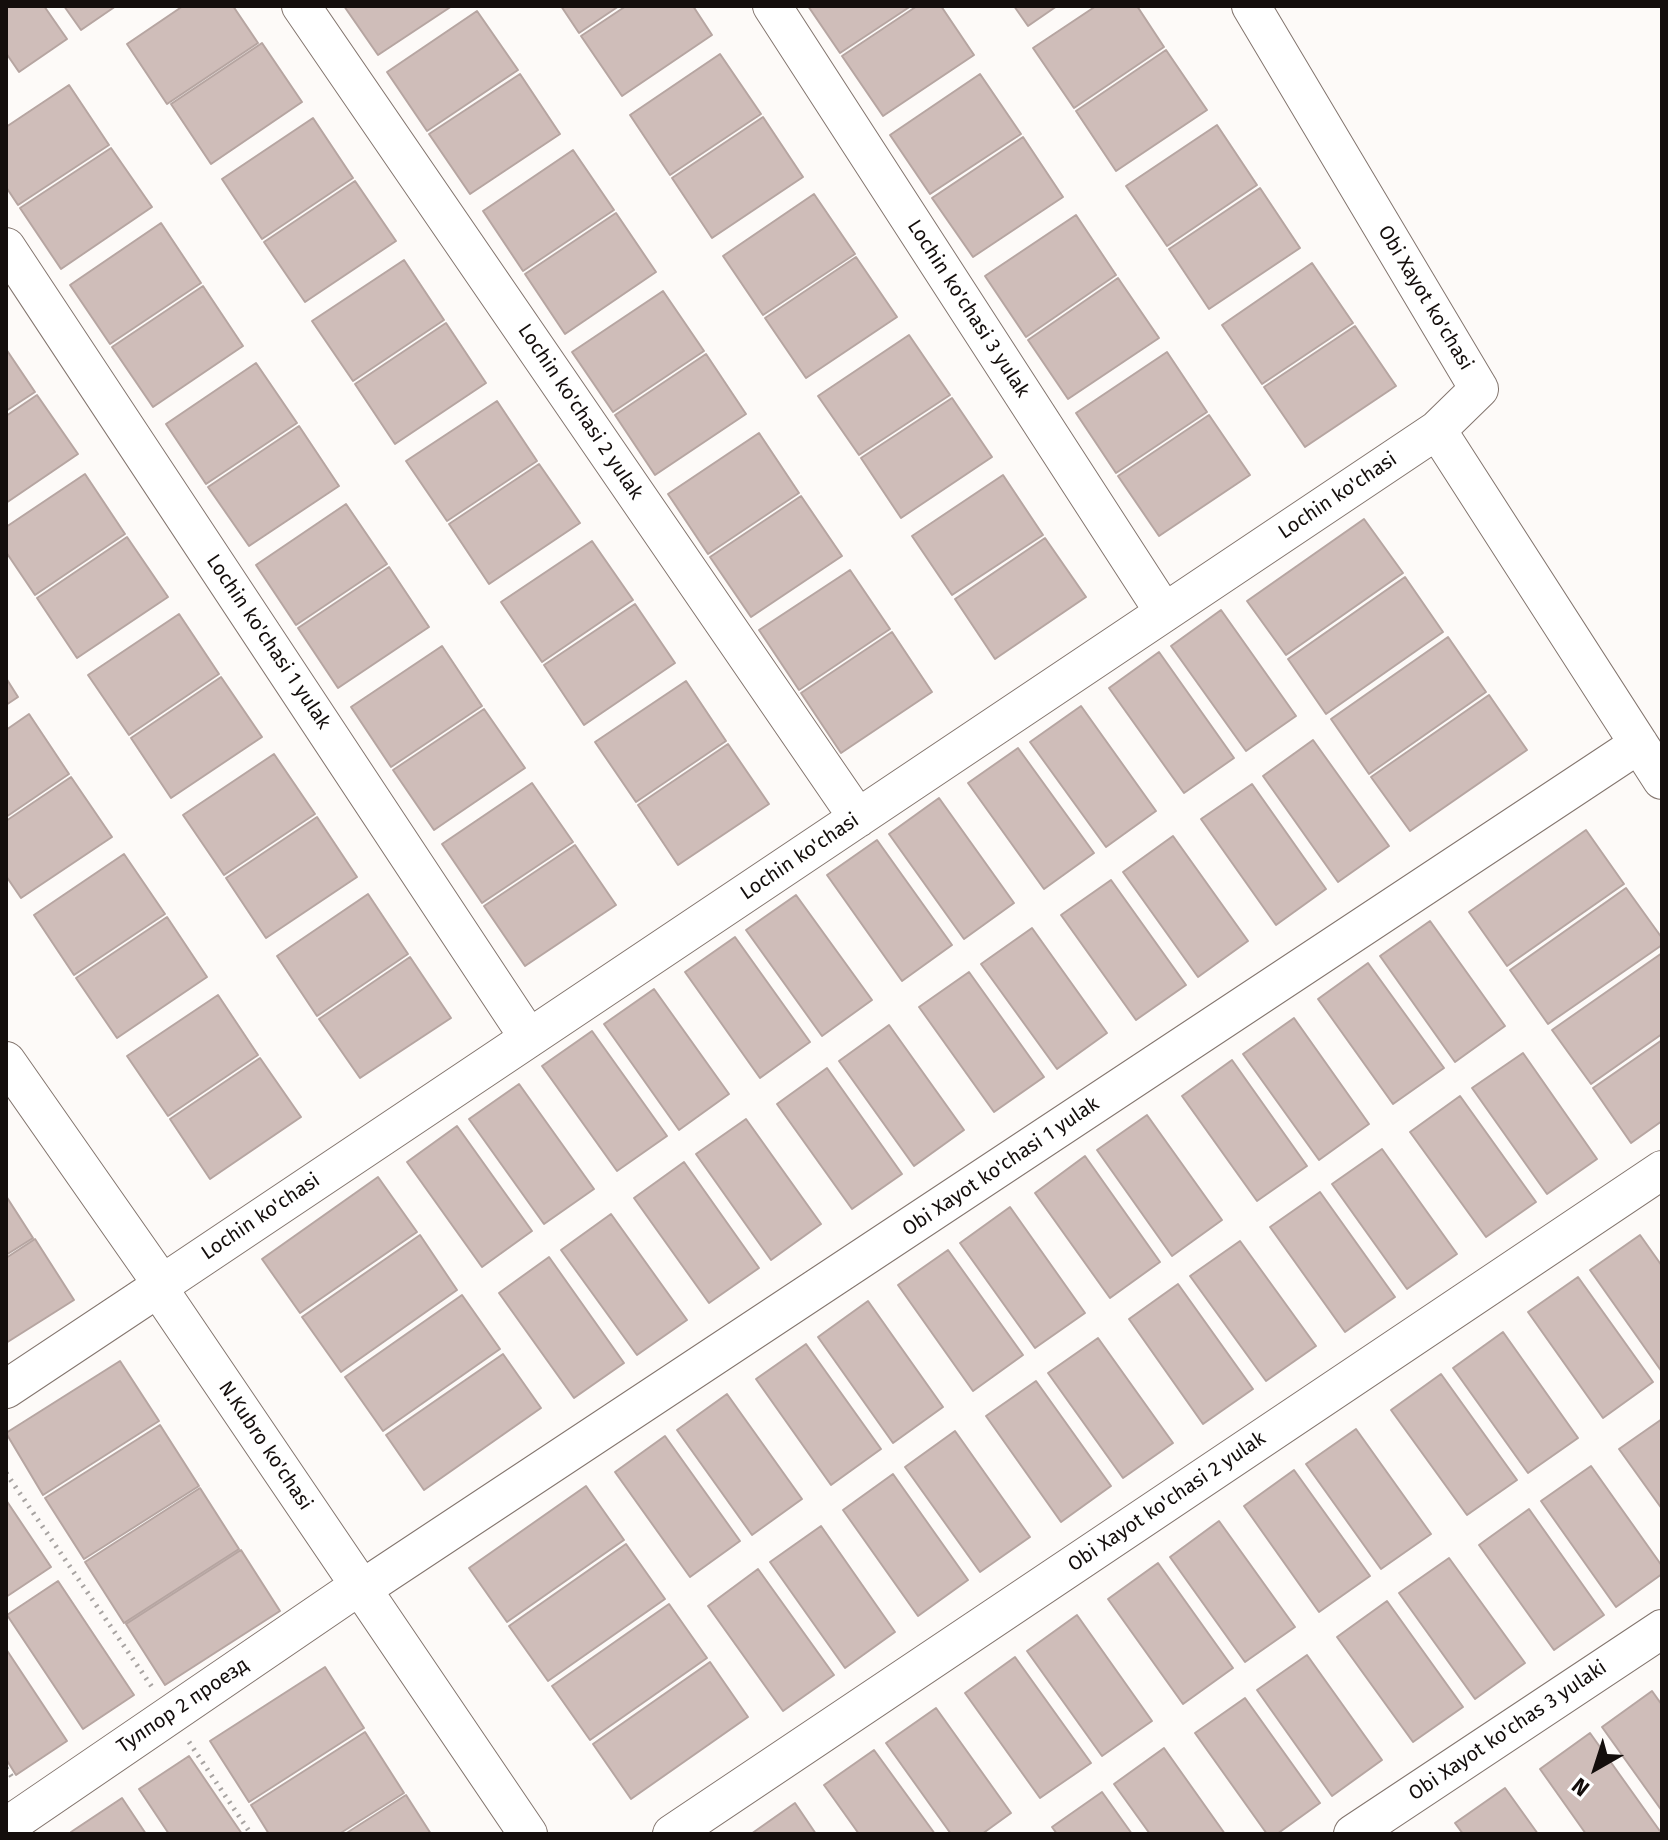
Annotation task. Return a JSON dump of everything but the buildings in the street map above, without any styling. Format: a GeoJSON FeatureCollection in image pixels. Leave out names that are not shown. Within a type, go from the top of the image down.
{"type":"FeatureCollection","features":[{"type":"Feature","properties":{"kind":"street","name":"Lochin ko'chasi 2 yulak"},"geometry":{"type":"LineString","coordinates":[[301,6],[858,818]]}},
{"type":"Feature","properties":{"kind":"street","name":"Lochin ko'chasi 3 yulak"},"geometry":{"type":"LineString","coordinates":[[772,6],[1164,612]]}},
{"type":"Feature","properties":{"kind":"street","name":"Obi Xayot ko'chasi"},"geometry":{"type":"LineString","coordinates":[[1251,6],[1479,389],[1437,430]]}},
{"type":"Feature","properties":{"kind":"street","name":"Lochin ko'chasi 1 yulak"},"geometry":{"type":"LineString","coordinates":[[6,247],[529,1038]]}},
{"type":"Feature","properties":{"kind":"street","name":"Lochin ko'chasi"},"geometry":{"type":"LineString","coordinates":[[6,1389],[1437,430]]}},
{"type":"Feature","properties":{"kind":"street"},"geometry":{"type":"LineString","coordinates":[[1437,430],[1662,780]]}},
{"type":"Feature","properties":{"kind":"street","name":"Obi Xayot ko'chasi 1 yulak"},"geometry":{"type":"LineString","coordinates":[[361,1588],[1639,744]]}},
{"type":"Feature","properties":{"kind":"street","name":"N.Kubro ko'chasi"},"geometry":{"type":"LineString","coordinates":[[6,1061],[528,1834]]}},
{"type":"Feature","properties":{"kind":"street","name":"Obi Xayot ko'chasi 2 yulak"},"geometry":{"type":"LineString","coordinates":[[672,1834],[1662,1170]]}},
{"type":"Feature","properties":{"kind":"street","name":"Тулпор 2 проезд"},"geometry":{"type":"LineString","coordinates":[[6,1827],[361,1588]]}},
{"type":"Feature","properties":{"kind":"street","name":"Obi Xayot ko'chas 3 yulaki"},"geometry":{"type":"LineString","coordinates":[[1353,1834],[1662,1629]]}},
{"type":"Feature","properties":{"kind":"path"},"geometry":{"type":"LineString","coordinates":[[6,1473],[251,1834]]}}]}
